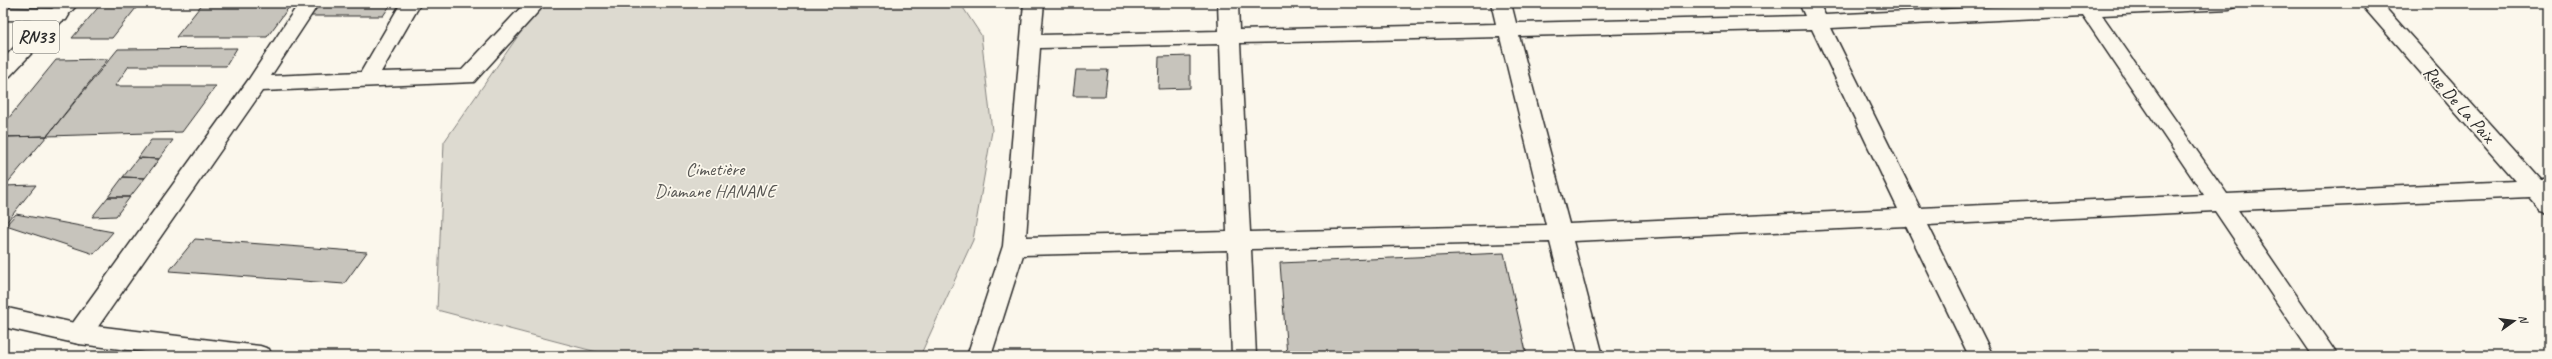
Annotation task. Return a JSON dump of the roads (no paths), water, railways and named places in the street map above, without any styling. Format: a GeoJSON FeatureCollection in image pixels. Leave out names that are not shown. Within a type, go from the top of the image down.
{"type":"FeatureCollection","features":[{"type":"Feature","properties":{"kind":"street"},"geometry":{"type":"LineString","coordinates":[[79,334],[256,84],[309,3]]}},
{"type":"Feature","properties":{"kind":"street"},"geometry":{"type":"LineString","coordinates":[[367,79],[411,3]]}},
{"type":"Feature","properties":{"kind":"street"},"geometry":{"type":"LineString","coordinates":[[256,84],[367,79],[467,77],[536,3]]}},
{"type":"Feature","properties":{"kind":"street"},"geometry":{"type":"LineString","coordinates":[[980,356],[1014,246],[1034,3]]}},
{"type":"Feature","properties":{"kind":"street"},"geometry":{"type":"LineString","coordinates":[[1228,3],[1240,239],[1244,356]]}},
{"type":"Feature","properties":{"kind":"street"},"geometry":{"type":"LineString","coordinates":[[1501,3],[1591,356]]}},
{"type":"Feature","properties":{"kind":"street"},"geometry":{"type":"LineString","coordinates":[[1031,42],[1507,29],[1813,12],[2229,3]]}},
{"type":"Feature","properties":{"kind":"street","name":"Rue De La Paix"},"geometry":{"type":"LineString","coordinates":[[2370,3],[2544,194]]}},
{"type":"Feature","properties":{"kind":"street"},"geometry":{"type":"LineString","coordinates":[[2086,6],[2326,356]]}},
{"type":"Feature","properties":{"kind":"street"},"geometry":{"type":"LineString","coordinates":[[3,14],[64,9]]}},
{"type":"Feature","properties":{"kind":"street","name":"RN33"},"geometry":{"type":"LineString","coordinates":[[3,71],[64,9]]}},
{"type":"Feature","properties":{"kind":"street"},"geometry":{"type":"LineString","coordinates":[[1813,12],[1982,356]]}},
{"type":"Feature","properties":{"kind":"street"},"geometry":{"type":"LineString","coordinates":[[1014,246],[1240,239],[1559,233],[2221,203],[2544,194]]}},
{"type":"Feature","properties":{"kind":"street"},"geometry":{"type":"LineString","coordinates":[[3,317],[79,334],[260,356]]}},
{"type":"Feature","properties":{"kind":"park label","name":"Cimetière Diamane HANANE"},"geometry":{"type":"Point","coordinates":[715,180]}}]}
